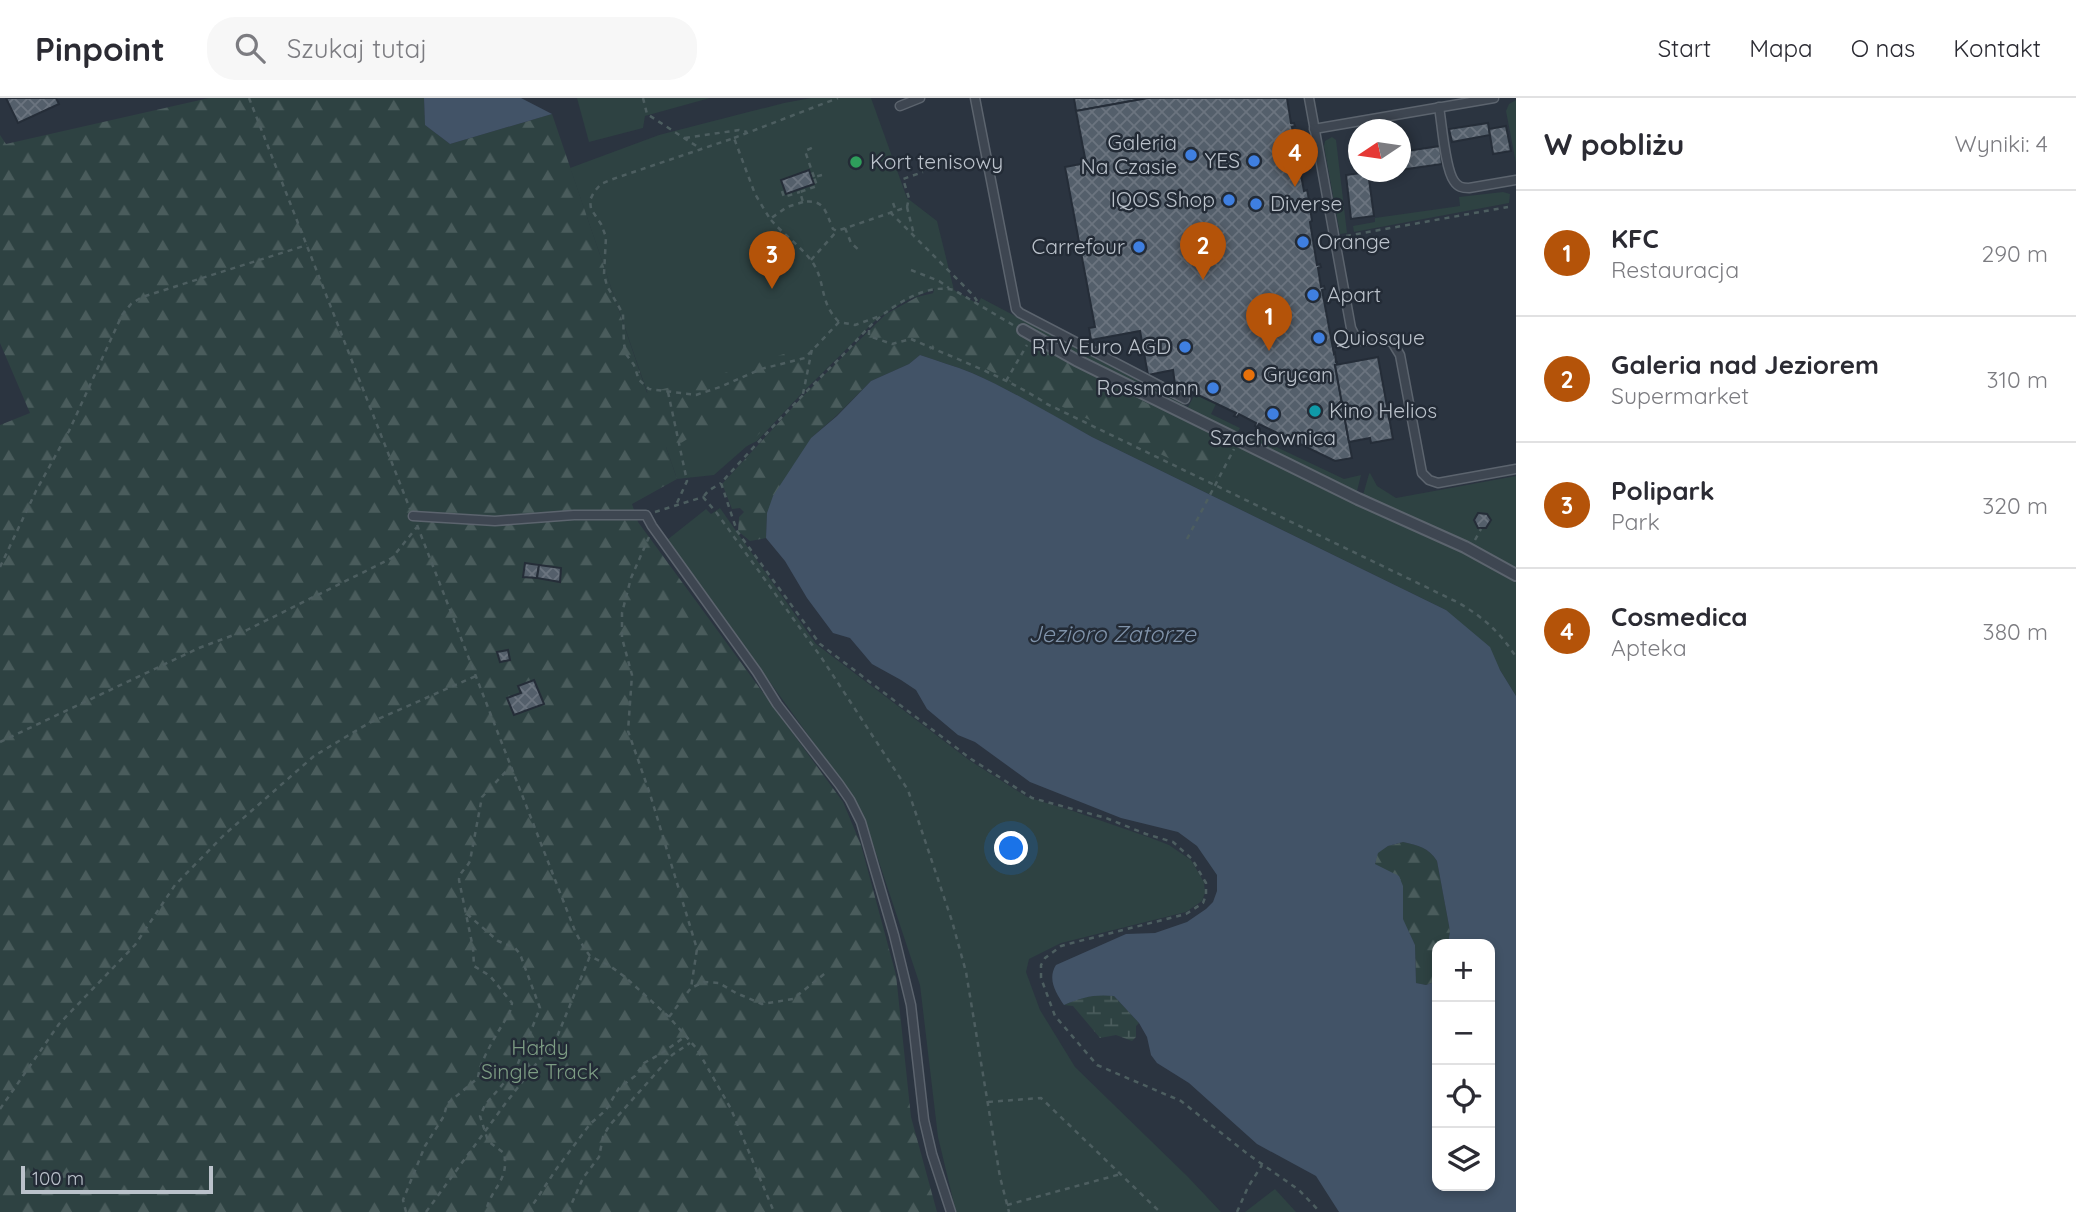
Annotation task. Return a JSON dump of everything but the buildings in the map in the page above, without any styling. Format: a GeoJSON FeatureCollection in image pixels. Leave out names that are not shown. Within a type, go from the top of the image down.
{"type":"FeatureCollection","features":[{"type":"Feature","properties":{"kind":"street"},"geometry":{"type":"LineString","coordinates":[[1023,330],[1076,360],[1358,499],[1465,547],[1516,575]]}},
{"type":"Feature","properties":{"kind":"lane"},"geometry":{"type":"LineString","coordinates":[[900,106],[920,98]]}},
{"type":"Feature","properties":{"kind":"lane"},"geometry":{"type":"LineString","coordinates":[[975,98],[1016,309],[1185,399]]}},
{"type":"Feature","properties":{"kind":"lane"},"geometry":{"type":"LineString","coordinates":[[1309,98],[1351,328],[1354,336],[1362,341],[1392,342],[1400,355],[1422,473],[1429,480],[1438,483],[1516,469]]}},
{"type":"Feature","properties":{"kind":"lane"},"geometry":{"type":"LineString","coordinates":[[1314,130],[1494,98]]}},
{"type":"Feature","properties":{"kind":"lane"},"geometry":{"type":"LineString","coordinates":[[1439,107],[1448,162],[1456,184],[1469,188],[1516,180]]}},
{"type":"Feature","properties":{"kind":"lane"},"geometry":{"type":"LineString","coordinates":[[413,516],[495,521],[574,515],[646,515],[777,704],[839,784],[861,822],[905,979],[915,1032],[924,1120],[951,1212]]}},
{"type":"Feature","properties":{"kind":"path"},"geometry":{"type":"LineString","coordinates":[[643,98],[647,114],[703,149]]}},
{"type":"Feature","properties":{"kind":"path"},"geometry":{"type":"LineString","coordinates":[[838,98],[714,146],[610,180],[601,184],[590,200],[591,209],[606,237],[604,274],[607,286],[623,314],[626,354],[634,365],[639,380],[649,389],[696,395],[761,369],[805,358],[839,322]]}},
{"type":"Feature","properties":{"kind":"path"},"geometry":{"type":"LineString","coordinates":[[685,138],[739,130],[751,132]]}},
{"type":"Feature","properties":{"kind":"path"},"geometry":{"type":"LineString","coordinates":[[734,138],[755,194],[770,219],[811,260],[817,271],[825,302],[839,322],[855,325],[883,315],[916,295],[935,288],[948,288]]}},
{"type":"Feature","properties":{"kind":"path"},"geometry":{"type":"LineString","coordinates":[[714,146],[716,153]]}},
{"type":"Feature","properties":{"kind":"path"},"geometry":{"type":"LineString","coordinates":[[782,191],[784,197],[817,186],[805,151],[814,147]]}},
{"type":"Feature","properties":{"kind":"path"},"geometry":{"type":"LineString","coordinates":[[914,237],[907,207],[909,198],[903,179],[923,172]]}},
{"type":"Feature","properties":{"kind":"path"},"geometry":{"type":"LineString","coordinates":[[814,177],[822,175]]}},
{"type":"Feature","properties":{"kind":"path"},"geometry":{"type":"LineString","coordinates":[[800,192],[803,202]]}},
{"type":"Feature","properties":{"kind":"path"},"geometry":{"type":"LineString","coordinates":[[770,219],[787,207],[815,201],[824,208],[833,229],[837,231]]}},
{"type":"Feature","properties":{"kind":"path"},"geometry":{"type":"LineString","coordinates":[[893,203],[896,211]]}},
{"type":"Feature","properties":{"kind":"path"},"geometry":{"type":"LineString","coordinates":[[811,260],[837,231],[907,207]]}},
{"type":"Feature","properties":{"kind":"path"},"geometry":{"type":"LineString","coordinates":[[1341,237],[1508,207]]}},
{"type":"Feature","properties":{"kind":"path"},"geometry":{"type":"LineString","coordinates":[[890,212],[979,304]]}},
{"type":"Feature","properties":{"kind":"path"},"geometry":{"type":"LineString","coordinates":[[845,228],[851,243],[860,251]]}},
{"type":"Feature","properties":{"kind":"path"},"geometry":{"type":"LineString","coordinates":[[0,567],[36,491],[69,431],[122,315],[131,304],[142,297],[307,245]]}},
{"type":"Feature","properties":{"kind":"path"},"geometry":{"type":"LineString","coordinates":[[911,270],[939,281],[1023,330]]}},
{"type":"Feature","properties":{"kind":"path"},"geometry":{"type":"LineString","coordinates":[[646,515],[703,497],[721,483],[803,394],[883,315]]}},
{"type":"Feature","properties":{"kind":"path"},"geometry":{"type":"LineString","coordinates":[[869,330],[869,336],[876,340],[892,344],[911,339],[1006,382],[1457,602],[1485,620],[1516,657]]}},
{"type":"Feature","properties":{"kind":"path"},"geometry":{"type":"LineString","coordinates":[[1006,382],[1027,344]]}},
{"type":"Feature","properties":{"kind":"path"},"geometry":{"type":"LineString","coordinates":[[803,394],[812,349]]}},
{"type":"Feature","properties":{"kind":"path"},"geometry":{"type":"LineString","coordinates":[[668,392],[687,481],[677,505]]}},
{"type":"Feature","properties":{"kind":"path"},"geometry":{"type":"LineString","coordinates":[[1187,539],[1239,440]]}},
{"type":"Feature","properties":{"kind":"path"},"geometry":{"type":"LineString","coordinates":[[721,483],[737,531],[820,644],[832,654],[971,759],[1032,798],[1106,818],[1173,842],[1192,859],[1206,883],[1203,903],[1186,914],[1061,946],[1045,958],[1041,965],[1041,978],[1055,1016],[1097,1065],[1181,1101],[1262,1165],[1299,1190],[1320,1212]]}},
{"type":"Feature","properties":{"kind":"path"},"geometry":{"type":"LineString","coordinates":[[703,497],[821,657],[908,790],[952,921],[966,972],[1009,1212]]}},
{"type":"Feature","properties":{"kind":"path"},"geometry":{"type":"LineString","coordinates":[[652,526],[631,579],[622,613],[622,638],[632,675],[628,731],[697,949],[691,988]]}},
{"type":"Feature","properties":{"kind":"path"},"geometry":{"type":"LineString","coordinates":[[0,742],[198,648],[247,630],[392,558],[418,527]]}},
{"type":"Feature","properties":{"kind":"path"},"geometry":{"type":"LineString","coordinates":[[0,1110],[59,1024],[135,945],[175,885],[224,835],[314,756],[369,723],[476,676]]}},
{"type":"Feature","properties":{"kind":"path"},"geometry":{"type":"LineString","coordinates":[[406,1212],[403,1200],[425,1146],[444,1116],[447,1104],[478,1078],[479,1068],[511,1012],[512,1003],[490,976],[474,966],[459,877],[470,861],[482,797],[511,766]]}},
{"type":"Feature","properties":{"kind":"path"},"geometry":{"type":"LineString","coordinates":[[467,914],[498,941],[515,948],[520,954],[540,1008],[513,1076],[485,1105],[480,1116],[488,1141],[504,1153],[506,1162],[497,1188],[488,1199],[486,1212]]}},
{"type":"Feature","properties":{"kind":"path"},"geometry":{"type":"LineString","coordinates":[[426,1212],[557,1037],[590,956],[625,977],[669,1017],[691,1042],[732,1109],[775,1212]]}},
{"type":"Feature","properties":{"kind":"path"},"geometry":{"type":"LineString","coordinates":[[669,1017],[691,988],[704,982],[719,982],[762,1004],[793,999],[828,971]]}},
{"type":"Feature","properties":{"kind":"path"},"geometry":{"type":"LineString","coordinates":[[528,1212],[557,1168],[590,1124],[606,1110],[619,1088],[635,1076],[644,1063],[686,1036]]}},
{"type":"Feature","properties":{"kind":"path"},"geometry":{"type":"LineString","coordinates":[[568,1212],[583,1178],[599,1157],[603,1137],[609,1126],[672,1055],[691,1042]]}},
{"type":"Feature","properties":{"kind":"path"},"geometry":{"type":"LineString","coordinates":[[988,1102],[1041,1098],[1160,1212]]}},
{"type":"Feature","properties":{"kind":"path"},"geometry":{"type":"LineString","coordinates":[[1237,1212],[1262,1165]]}},
{"type":"Feature","properties":{"kind":"path"},"geometry":{"type":"LineString","coordinates":[[1007,1205],[1121,1174]]}},
{"type":"Feature","properties":{"kind":"green space","name":"Hałdy Single Track"},"geometry":{"type":"Polygon","coordinates":[[[209,98],[424,98],[425,125],[450,144],[552,114],[647,393],[715,376],[793,351],[801,352],[806,363],[800,392],[747,446],[727,414],[681,443],[666,447],[677,479],[632,504],[638,522],[843,802],[861,845],[896,975],[911,1117],[937,1212],[0,1212],[0,425],[30,413],[0,343],[0,135],[6,144],[209,98]]]}},
{"type":"Feature","properties":{"kind":"green space"},"geometry":{"type":"Polygon","coordinates":[[[577,98],[710,98],[645,116],[643,128],[589,142],[577,98]]]}},
{"type":"Feature","properties":{"kind":"green space"},"geometry":{"type":"Polygon","coordinates":[[[811,98],[871,98],[907,198],[937,221],[954,290],[978,304],[981,298],[1188,407],[1195,394],[1216,404],[1211,414],[1240,428],[1238,432],[1245,436],[1247,433],[1344,479],[1361,475],[1357,491],[1363,495],[1370,473],[1377,486],[1396,498],[1516,476],[1516,696],[1500,670],[1446,610],[1092,437],[987,380],[920,355],[934,289],[903,302],[877,319],[757,441],[747,446],[714,475],[677,479],[570,168],[659,135],[811,98]]]}},
{"type":"Feature","properties":{"kind":"green space"},"geometry":{"type":"Polygon","coordinates":[[[1516,100],[1516,163],[1506,111],[1509,104],[1516,100]]]}},
{"type":"Feature","properties":{"kind":"green space"},"geometry":{"type":"Polygon","coordinates":[[[1332,137],[1336,140],[1347,233],[1340,234],[1324,146],[1325,141],[1332,137]]]}},
{"type":"Feature","properties":{"kind":"green space"},"geometry":{"type":"Polygon","coordinates":[[[1503,192],[1510,194],[1509,203],[1354,232],[1353,226],[1375,222],[1375,218],[1460,206],[1459,197],[1503,192]]]}},
{"type":"Feature","properties":{"kind":"green space"},"geometry":{"type":"Polygon","coordinates":[[[934,293],[952,296],[970,304],[1088,374],[1229,444],[1231,446],[1214,480],[937,346],[909,364],[871,381],[811,438],[767,513],[766,538],[750,541],[738,531],[739,517],[744,512],[740,508],[732,509],[723,483],[804,395],[886,314],[917,297],[934,293]]]}},
{"type":"Feature","properties":{"kind":"green space"},"geometry":{"type":"Polygon","coordinates":[[[720,508],[816,644],[969,760],[1027,797],[1151,838],[1169,845],[1191,860],[1204,882],[1205,893],[1202,901],[1186,912],[1061,943],[1029,959],[1026,972],[1040,1010],[1075,1067],[1221,1212],[956,1212],[938,1137],[920,985],[863,814],[667,540],[706,509],[711,514],[720,508]]]}},
{"type":"Feature","properties":{"kind":"green space"},"geometry":{"type":"Polygon","coordinates":[[[1403,842],[1414,844],[1430,853],[1437,861],[1450,931],[1449,939],[1432,939],[1432,983],[1426,985],[1416,983],[1415,945],[1375,864],[1377,853],[1388,846],[1403,842]]]}},
{"type":"Feature","properties":{"kind":"green space"},"geometry":{"type":"Polygon","coordinates":[[[1085,996],[1114,996],[1139,1023],[1136,1026],[1136,1037],[1132,1041],[1116,1035],[1100,1038],[1073,1006],[1064,1005],[1085,996]]]}},
{"type":"Feature","properties":{"kind":"green space"},"geometry":{"type":"Polygon","coordinates":[[[1275,1189],[1296,1212],[1245,1212],[1275,1189]]]}},
{"type":"Feature","properties":{"kind":"water"},"geometry":{"type":"Polygon","coordinates":[[[424,98],[521,98],[552,114],[450,144],[425,125],[424,98]]]}},
{"type":"Feature","properties":{"kind":"water","name":"Jezioro Zatorze"},"geometry":{"type":"Polygon","coordinates":[[[920,355],[966,370],[1092,437],[1446,610],[1490,647],[1516,696],[1516,1212],[1339,1212],[1316,1176],[1257,1144],[1189,1083],[1157,1063],[1151,1055],[1147,1037],[1139,1023],[1114,996],[1089,997],[1064,1005],[1052,981],[1056,965],[1126,934],[1155,933],[1187,922],[1213,902],[1217,891],[1217,875],[1197,846],[1178,832],[1121,818],[1030,782],[975,742],[958,735],[927,709],[916,690],[872,664],[850,638],[833,633],[807,598],[785,561],[766,538],[767,513],[773,496],[811,438],[871,381],[909,364],[920,355]]]}},
{"type":"Feature","properties":{"kind":"place","name":"Galeria Na Czasie"},"geometry":{"type":"Point","coordinates":[1191,155]}},
{"type":"Feature","properties":{"kind":"place","name":"YES"},"geometry":{"type":"Point","coordinates":[1254,161]}},
{"type":"Feature","properties":{"kind":"place","name":"Kort tenisowy"},"geometry":{"type":"Point","coordinates":[856,162]}},
{"type":"Feature","properties":{"kind":"place","name":"Cosmedica"},"geometry":{"type":"Point","coordinates":[1295,187]}},
{"type":"Feature","properties":{"kind":"place","name":"IQOS Shop"},"geometry":{"type":"Point","coordinates":[1229,200]}},
{"type":"Feature","properties":{"kind":"place","name":"Diverse"},"geometry":{"type":"Point","coordinates":[1256,204]}},
{"type":"Feature","properties":{"kind":"place","name":"Orange"},"geometry":{"type":"Point","coordinates":[1303,242]}},
{"type":"Feature","properties":{"kind":"place","name":"Carrefour"},"geometry":{"type":"Point","coordinates":[1139,247]}},
{"type":"Feature","properties":{"kind":"place","name":"Galeria nad Jeziorem"},"geometry":{"type":"Point","coordinates":[1203,280]}},
{"type":"Feature","properties":{"kind":"place","name":"Polipark"},"geometry":{"type":"Point","coordinates":[772,289]}},
{"type":"Feature","properties":{"kind":"place","name":"Apart"},"geometry":{"type":"Point","coordinates":[1313,295]}},
{"type":"Feature","properties":{"kind":"place","name":"Quiosque"},"geometry":{"type":"Point","coordinates":[1319,338]}},
{"type":"Feature","properties":{"kind":"place","name":"RTV Euro AGD"},"geometry":{"type":"Point","coordinates":[1185,347]}},
{"type":"Feature","properties":{"kind":"place","name":"KFC"},"geometry":{"type":"Point","coordinates":[1269,351]}},
{"type":"Feature","properties":{"kind":"place","name":"Grycan"},"geometry":{"type":"Point","coordinates":[1249,375]}},
{"type":"Feature","properties":{"kind":"place","name":"Rossmann"},"geometry":{"type":"Point","coordinates":[1213,388]}},
{"type":"Feature","properties":{"kind":"place","name":"Kino Helios"},"geometry":{"type":"Point","coordinates":[1315,411]}},
{"type":"Feature","properties":{"kind":"place","name":"Szachownica"},"geometry":{"type":"Point","coordinates":[1273,414]}}]}
